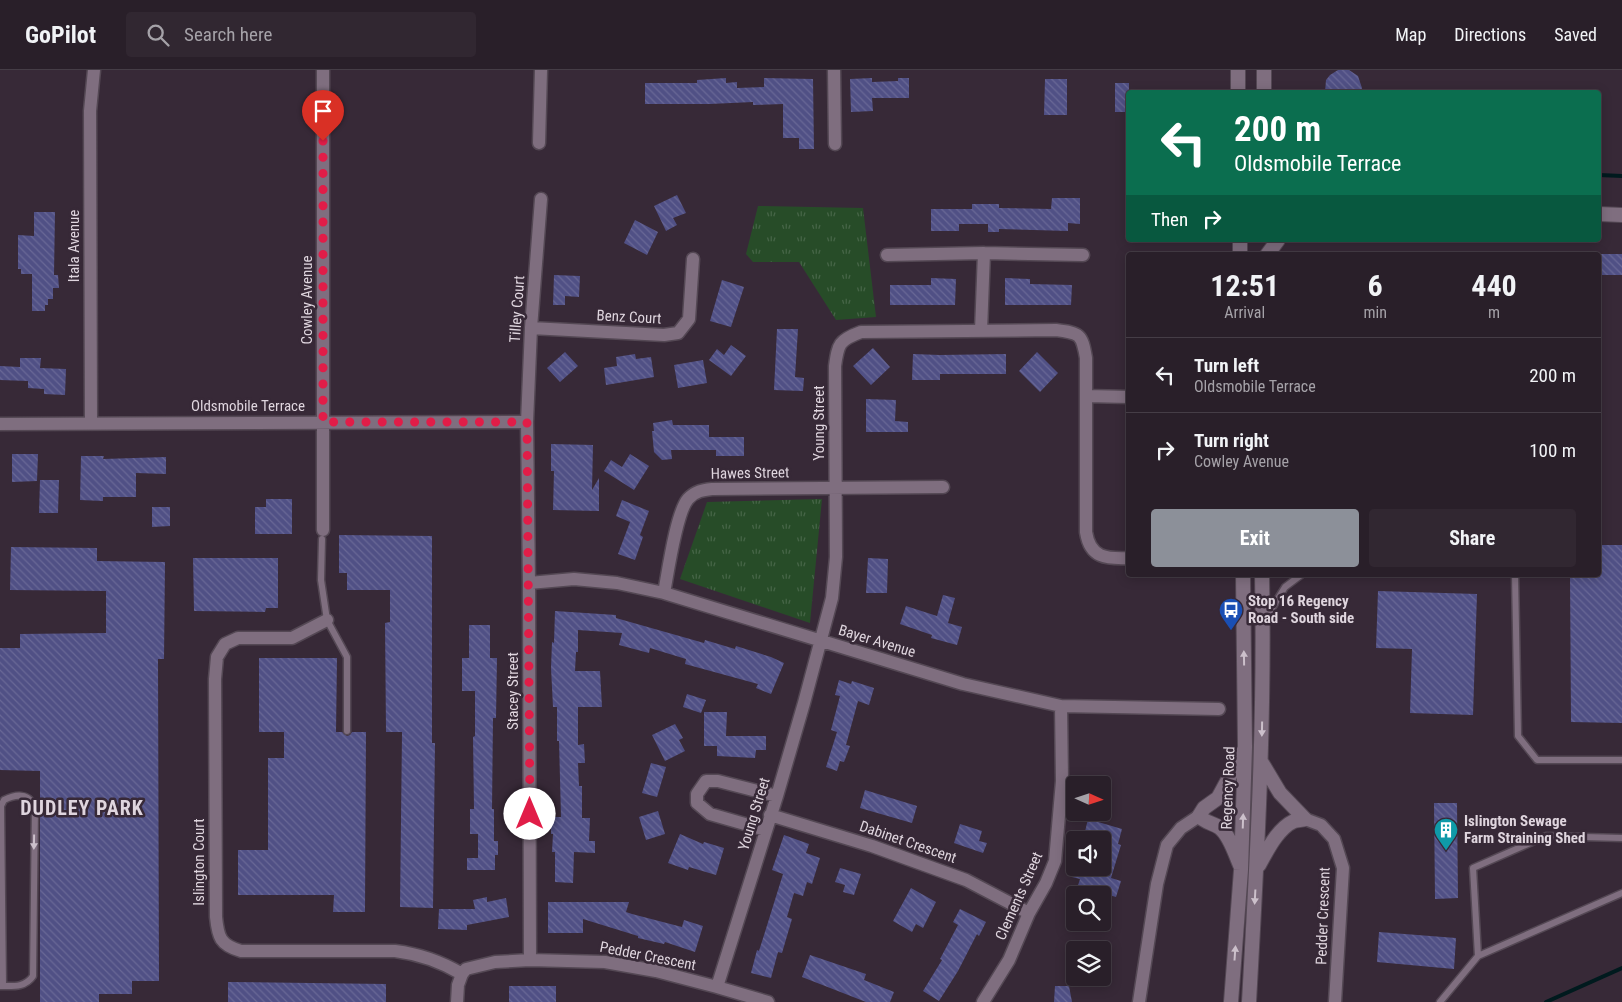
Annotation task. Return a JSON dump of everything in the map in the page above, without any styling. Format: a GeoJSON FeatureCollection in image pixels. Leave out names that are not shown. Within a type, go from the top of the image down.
{"type":"FeatureCollection","features":[{"type":"Feature","properties":{"kind":"main road"},"geometry":{"type":"LineString","coordinates":[[1238,70],[1238,90]]}},
{"type":"Feature","properties":{"kind":"main road"},"geometry":{"type":"LineString","coordinates":[[1264,70],[1264,90]]}},
{"type":"Feature","properties":{"kind":"main road"},"geometry":{"type":"LineString","coordinates":[[1601,214],[1622,215]]}},
{"type":"Feature","properties":{"kind":"main road"},"geometry":{"type":"LineString","coordinates":[[1268,252],[1276,242]]}},
{"type":"Feature","properties":{"kind":"main road","name":"Regency Road"},"geometry":{"type":"LineString","coordinates":[[1232,1002],[1241,870],[1245,747],[1243,577]]}},
{"type":"Feature","properties":{"kind":"main road"},"geometry":{"type":"LineString","coordinates":[[1250,1002],[1261,760],[1262,577]]}},
{"type":"Feature","properties":{"kind":"main road"},"geometry":{"type":"LineString","coordinates":[[1241,870],[1224,831],[1199,816],[1204,808],[1218,798],[1245,747]]}},
{"type":"Feature","properties":{"kind":"main road"},"geometry":{"type":"LineString","coordinates":[[1261,760],[1280,793],[1306,819]]}},
{"type":"Feature","properties":{"kind":"main road"},"geometry":{"type":"LineString","coordinates":[[1257,868],[1283,829],[1294,821],[1306,819]]}},
{"type":"Feature","properties":{"kind":"street","name":"Itala Avenue"},"geometry":{"type":"LineString","coordinates":[[91,422],[90,111],[94,70]]}},
{"type":"Feature","properties":{"kind":"street","name":"Cowley Avenue"},"geometry":{"type":"LineString","coordinates":[[323,70],[323,535]]}},
{"type":"Feature","properties":{"kind":"street"},"geometry":{"type":"LineString","coordinates":[[539,143],[541,70]]}},
{"type":"Feature","properties":{"kind":"street"},"geometry":{"type":"LineString","coordinates":[[834,70],[835,144]]}},
{"type":"Feature","properties":{"kind":"street","name":"Tilley Court"},"geometry":{"type":"LineString","coordinates":[[527,422],[531,328],[541,199]]}},
{"type":"Feature","properties":{"kind":"street"},"geometry":{"type":"LineString","coordinates":[[982,331],[984,253]]}},
{"type":"Feature","properties":{"kind":"street"},"geometry":{"type":"LineString","coordinates":[[887,255],[984,253],[1083,256]]}},
{"type":"Feature","properties":{"kind":"street","name":"Benz Court"},"geometry":{"type":"LineString","coordinates":[[531,328],[664,336],[678,333],[689,319],[693,259]]}},
{"type":"Feature","properties":{"kind":"street","name":"Young Street"},"geometry":{"type":"LineString","coordinates":[[717,987],[777,796],[832,598],[836,557],[835,366],[838,346],[848,337],[861,332],[1056,330],[1074,332],[1084,341],[1086,358],[1086,532],[1088,544],[1096,554],[1112,559],[1126,558]]}},
{"type":"Feature","properties":{"kind":"street"},"geometry":{"type":"LineString","coordinates":[[1087,396],[1126,398]]}},
{"type":"Feature","properties":{"kind":"street","name":"Oldsmobile Terrace"},"geometry":{"type":"LineString","coordinates":[[0,424],[91,422],[527,422]]}},
{"type":"Feature","properties":{"kind":"street","name":"Stacey Street"},"geometry":{"type":"LineString","coordinates":[[527,422],[530,960]]}},
{"type":"Feature","properties":{"kind":"street","name":"Hawes Street"},"geometry":{"type":"LineString","coordinates":[[664,593],[680,515],[688,499],[698,490],[943,487]]}},
{"type":"Feature","properties":{"kind":"street","name":"Bayer Avenue"},"geometry":{"type":"LineString","coordinates":[[529,582],[574,579],[617,583],[664,593],[963,684],[1061,706],[1219,709]]}},
{"type":"Feature","properties":{"kind":"street","name":"Islington Court"},"geometry":{"type":"LineString","coordinates":[[327,620],[292,638],[238,638],[225,644],[217,657],[215,679],[216,917],[220,938],[227,947],[240,951],[395,952],[414,954],[441,963],[462,974]]}},
{"type":"Feature","properties":{"kind":"street","name":"Clements Street"},"geometry":{"type":"LineString","coordinates":[[983,1002],[1009,960],[1055,861],[1062,780],[1061,706]]}},
{"type":"Feature","properties":{"kind":"street"},"geometry":{"type":"LineString","coordinates":[[766,830],[710,814],[698,803],[697,794],[706,781],[718,781],[777,796]]}},
{"type":"Feature","properties":{"kind":"street","name":"Dabinet Crescent"},"geometry":{"type":"LineString","coordinates":[[770,815],[872,846],[966,880],[1030,913]]}},
{"type":"Feature","properties":{"kind":"street"},"geometry":{"type":"LineString","coordinates":[[1140,1000],[1157,884],[1167,845],[1181,828],[1199,816]]}},
{"type":"Feature","properties":{"kind":"street","name":"Pedder Crescent"},"geometry":{"type":"LineString","coordinates":[[1306,819],[1321,825],[1334,840],[1343,868],[1335,1002]]}},
{"type":"Feature","properties":{"kind":"street","name":"Pedder Crescent"},"geometry":{"type":"LineString","coordinates":[[462,974],[466,969],[495,962],[530,960],[605,962],[656,972],[768,1002]]}},
{"type":"Feature","properties":{"kind":"street"},"geometry":{"type":"LineString","coordinates":[[457,1002],[458,985],[462,974]]}},
{"type":"Feature","properties":{"kind":"lane"},"geometry":{"type":"LineString","coordinates":[[323,535],[321,580],[327,620],[347,657],[347,731]]}},
{"type":"Feature","properties":{"kind":"lane"},"geometry":{"type":"LineString","coordinates":[[1263,623],[1285,588],[1299,577]]}},
{"type":"Feature","properties":{"kind":"lane"},"geometry":{"type":"LineString","coordinates":[[1515,577],[1518,736],[1537,760],[1622,760]]}},
{"type":"Feature","properties":{"kind":"lane"},"geometry":{"type":"LineString","coordinates":[[23,796],[31,799],[35,806],[33,976],[25,984],[1,986],[1,806],[4,800],[10,797],[23,796]]}},
{"type":"Feature","properties":{"kind":"lane"},"geometry":{"type":"LineString","coordinates":[[1478,956],[1473,868],[1546,836],[1622,838]]}},
{"type":"Feature","properties":{"kind":"lane"},"geometry":{"type":"LineString","coordinates":[[1440,1002],[1478,956],[1622,893]]}},
{"type":"Feature","properties":{"kind":"green space"},"geometry":{"type":"Polygon","coordinates":[[[758,206],[863,208],[876,317],[836,320],[799,262],[753,262],[746,254],[758,206]]]}},
{"type":"Feature","properties":{"kind":"green space"},"geometry":{"type":"Polygon","coordinates":[[[822,499],[810,623],[680,579],[707,502],[822,499]]]}},
{"type":"Feature","properties":{"kind":"building"},"geometry":{"type":"Polygon","coordinates":[[[1338,70],[1349,70],[1358,76],[1362,90],[1325,90],[1326,80],[1338,70]]]}},
{"type":"Feature","properties":{"kind":"building"},"geometry":{"type":"Polygon","coordinates":[[[726,78],[726,83],[737,82],[737,88],[764,87],[764,78],[813,79],[814,149],[799,149],[799,138],[783,138],[783,104],[753,105],[753,102],[645,104],[645,83],[697,83],[697,80],[726,78]]]}},
{"type":"Feature","properties":{"kind":"building"},"geometry":{"type":"Polygon","coordinates":[[[872,78],[872,82],[898,81],[898,78],[909,78],[909,98],[872,98],[873,111],[851,112],[850,79],[872,78]]]}},
{"type":"Feature","properties":{"kind":"building"},"geometry":{"type":"Polygon","coordinates":[[[1045,79],[1067,79],[1067,115],[1044,115],[1045,79]]]}},
{"type":"Feature","properties":{"kind":"building"},"geometry":{"type":"Polygon","coordinates":[[[1115,83],[1129,83],[1129,90],[1126,90],[1126,112],[1115,112],[1115,83]]]}},
{"type":"Feature","properties":{"kind":"building"},"geometry":{"type":"Polygon","coordinates":[[[677,195],[686,213],[673,218],[677,225],[666,231],[654,206],[677,195]]]}},
{"type":"Feature","properties":{"kind":"building"},"geometry":{"type":"Polygon","coordinates":[[[1052,198],[1080,198],[1080,224],[1068,223],[1068,231],[999,229],[999,232],[988,232],[988,224],[959,224],[959,231],[931,231],[931,209],[972,209],[972,204],[999,204],[999,208],[1051,209],[1052,198]]]}},
{"type":"Feature","properties":{"kind":"building"},"geometry":{"type":"Polygon","coordinates":[[[34,212],[55,212],[54,275],[58,275],[59,288],[53,288],[53,299],[48,299],[45,311],[32,311],[32,274],[21,274],[21,269],[18,269],[18,235],[34,236],[34,212]]]}},
{"type":"Feature","properties":{"kind":"building"},"geometry":{"type":"Polygon","coordinates":[[[635,220],[658,232],[647,255],[624,243],[635,220]]]}},
{"type":"Feature","properties":{"kind":"building"},"geometry":{"type":"Polygon","coordinates":[[[1601,254],[1622,254],[1622,275],[1601,275],[1601,254]]]}},
{"type":"Feature","properties":{"kind":"building"},"geometry":{"type":"Polygon","coordinates":[[[554,275],[580,276],[579,297],[565,296],[565,305],[553,305],[554,275]]]}},
{"type":"Feature","properties":{"kind":"building"},"geometry":{"type":"Polygon","coordinates":[[[931,278],[956,279],[955,305],[890,305],[890,285],[931,285],[931,278]]]}},
{"type":"Feature","properties":{"kind":"building"},"geometry":{"type":"Polygon","coordinates":[[[1005,278],[1030,279],[1030,284],[1072,285],[1071,305],[1005,305],[1005,278]]]}},
{"type":"Feature","properties":{"kind":"building"},"geometry":{"type":"Polygon","coordinates":[[[722,280],[744,287],[731,327],[710,321],[722,280]]]}},
{"type":"Feature","properties":{"kind":"building"},"geometry":{"type":"Polygon","coordinates":[[[777,329],[798,329],[795,377],[804,378],[803,391],[774,390],[777,329]]]}},
{"type":"Feature","properties":{"kind":"building"},"geometry":{"type":"Polygon","coordinates":[[[731,345],[746,356],[731,376],[709,360],[717,349],[724,355],[731,345]]]}},
{"type":"Feature","properties":{"kind":"building"},"geometry":{"type":"Polygon","coordinates":[[[873,348],[890,367],[871,385],[853,366],[873,348]]]}},
{"type":"Feature","properties":{"kind":"building"},"geometry":{"type":"Polygon","coordinates":[[[565,352],[578,366],[560,382],[547,368],[565,352]]]}},
{"type":"Feature","properties":{"kind":"building"},"geometry":{"type":"Polygon","coordinates":[[[1037,352],[1058,373],[1040,392],[1019,371],[1037,352]]]}},
{"type":"Feature","properties":{"kind":"building"},"geometry":{"type":"Polygon","coordinates":[[[635,354],[636,359],[651,357],[654,377],[606,385],[604,368],[617,366],[616,357],[635,354]]]}},
{"type":"Feature","properties":{"kind":"building"},"geometry":{"type":"Polygon","coordinates":[[[913,354],[1006,354],[1006,374],[940,374],[940,380],[912,380],[913,354]]]}},
{"type":"Feature","properties":{"kind":"building"},"geometry":{"type":"Polygon","coordinates":[[[20,358],[41,358],[40,368],[66,369],[65,395],[44,394],[44,389],[28,388],[28,381],[0,380],[0,366],[20,367],[20,358]]]}},
{"type":"Feature","properties":{"kind":"building"},"geometry":{"type":"Polygon","coordinates":[[[703,360],[707,383],[678,388],[674,365],[703,360]]]}},
{"type":"Feature","properties":{"kind":"building"},"geometry":{"type":"Polygon","coordinates":[[[866,399],[896,400],[895,421],[908,422],[908,432],[866,432],[866,399]]]}},
{"type":"Feature","properties":{"kind":"building"},"geometry":{"type":"Polygon","coordinates":[[[672,420],[673,425],[709,425],[709,437],[744,437],[744,456],[716,456],[716,450],[671,450],[672,459],[662,460],[654,452],[653,423],[672,420]]]}},
{"type":"Feature","properties":{"kind":"building"},"geometry":{"type":"Polygon","coordinates":[[[551,444],[593,445],[592,490],[599,478],[599,511],[553,510],[554,471],[551,471],[551,444]]]}},
{"type":"Feature","properties":{"kind":"building"},"geometry":{"type":"Polygon","coordinates":[[[12,454],[38,454],[37,481],[12,482],[12,454]]]}},
{"type":"Feature","properties":{"kind":"building"},"geometry":{"type":"Polygon","coordinates":[[[630,454],[649,466],[634,490],[604,471],[611,460],[622,467],[630,454]]]}},
{"type":"Feature","properties":{"kind":"building"},"geometry":{"type":"Polygon","coordinates":[[[81,456],[104,456],[103,459],[166,457],[166,474],[136,473],[136,497],[103,497],[103,501],[80,500],[81,456]]]}},
{"type":"Feature","properties":{"kind":"building"},"geometry":{"type":"Polygon","coordinates":[[[40,480],[59,480],[58,513],[39,513],[40,480]]]}},
{"type":"Feature","properties":{"kind":"building"},"geometry":{"type":"Polygon","coordinates":[[[266,499],[292,499],[292,534],[255,534],[255,507],[266,507],[266,499]]]}},
{"type":"Feature","properties":{"kind":"building"},"geometry":{"type":"Polygon","coordinates":[[[622,500],[649,511],[640,535],[643,537],[635,560],[618,554],[630,522],[616,516],[622,500]]]}},
{"type":"Feature","properties":{"kind":"building"},"geometry":{"type":"Polygon","coordinates":[[[152,507],[170,507],[170,526],[152,527],[152,507]]]}},
{"type":"Feature","properties":{"kind":"building"},"geometry":{"type":"Polygon","coordinates":[[[339,535],[432,536],[432,743],[435,743],[433,908],[400,907],[402,732],[386,732],[385,623],[390,622],[390,590],[347,590],[347,573],[339,573],[339,535]]]}},
{"type":"Feature","properties":{"kind":"building"},"geometry":{"type":"Polygon","coordinates":[[[1601,545],[1622,545],[1622,723],[1571,722],[1570,577],[1601,577],[1601,545]]]}},
{"type":"Feature","properties":{"kind":"building"},"geometry":{"type":"Polygon","coordinates":[[[11,547],[97,548],[97,561],[165,562],[164,659],[158,659],[159,981],[132,981],[132,994],[99,994],[99,1002],[40,1002],[40,771],[0,770],[0,648],[20,648],[20,634],[106,633],[106,591],[10,590],[11,547]]]}},
{"type":"Feature","properties":{"kind":"building"},"geometry":{"type":"Polygon","coordinates":[[[193,558],[278,558],[278,608],[266,608],[265,612],[194,611],[193,558]]]}},
{"type":"Feature","properties":{"kind":"building"},"geometry":{"type":"Polygon","coordinates":[[[868,558],[888,559],[887,593],[866,593],[868,558]]]}},
{"type":"Feature","properties":{"kind":"building"},"geometry":{"type":"Polygon","coordinates":[[[1378,591],[1477,594],[1473,715],[1410,713],[1412,649],[1376,648],[1378,591]]]}},
{"type":"Feature","properties":{"kind":"building"},"geometry":{"type":"Polygon","coordinates":[[[943,595],[955,598],[948,623],[962,627],[957,645],[931,638],[932,635],[900,624],[906,606],[937,616],[943,595]]]}},
{"type":"Feature","properties":{"kind":"building"},"geometry":{"type":"Polygon","coordinates":[[[555,611],[616,615],[616,618],[704,643],[705,640],[735,649],[736,646],[784,663],[771,694],[756,688],[758,684],[685,664],[686,659],[650,648],[649,653],[619,645],[622,633],[578,630],[578,652],[576,652],[575,671],[600,671],[602,707],[578,707],[578,745],[584,744],[585,763],[578,763],[579,786],[582,786],[582,818],[590,818],[589,841],[595,841],[595,853],[574,852],[573,883],[555,882],[555,852],[552,852],[553,834],[551,834],[551,817],[561,817],[557,707],[553,707],[551,668],[555,611]]]}},
{"type":"Feature","properties":{"kind":"building"},"geometry":{"type":"Polygon","coordinates":[[[469,625],[490,625],[490,658],[497,658],[496,718],[493,718],[492,809],[494,809],[494,841],[498,841],[498,855],[495,855],[495,870],[467,870],[467,858],[478,858],[478,834],[470,834],[470,809],[474,809],[473,737],[475,736],[475,691],[462,691],[462,658],[469,658],[469,625]]]}},
{"type":"Feature","properties":{"kind":"building"},"geometry":{"type":"Polygon","coordinates":[[[259,658],[337,658],[336,732],[342,732],[347,736],[352,732],[366,732],[365,912],[333,912],[334,895],[238,895],[238,850],[268,850],[268,758],[284,758],[284,732],[259,732],[259,658]]]}},
{"type":"Feature","properties":{"kind":"building"},"geometry":{"type":"Polygon","coordinates":[[[839,680],[851,684],[852,681],[874,688],[869,705],[858,701],[846,745],[850,746],[844,762],[840,761],[837,771],[826,767],[837,732],[831,730],[840,696],[835,695],[839,680]]]}},
{"type":"Feature","properties":{"kind":"building"},"geometry":{"type":"Polygon","coordinates":[[[687,694],[706,700],[701,713],[683,707],[687,694]]]}},
{"type":"Feature","properties":{"kind":"building"},"geometry":{"type":"Polygon","coordinates":[[[704,712],[727,712],[726,736],[766,736],[766,750],[756,750],[755,758],[717,756],[717,746],[704,746],[704,712]]]}},
{"type":"Feature","properties":{"kind":"building"},"geometry":{"type":"Polygon","coordinates":[[[675,724],[683,738],[679,740],[685,751],[665,761],[652,735],[675,724]]]}},
{"type":"Feature","properties":{"kind":"building"},"geometry":{"type":"Polygon","coordinates":[[[651,763],[666,767],[657,797],[642,793],[651,763]]]}},
{"type":"Feature","properties":{"kind":"building"},"geometry":{"type":"Polygon","coordinates":[[[865,790],[917,806],[912,823],[860,808],[865,790]]]}},
{"type":"Feature","properties":{"kind":"building","name":"Islington Sewage Farm Straining Shed"},"geometry":{"type":"Polygon","coordinates":[[[1434,803],[1457,803],[1458,898],[1435,899],[1434,803]]]}},
{"type":"Feature","properties":{"kind":"building"},"geometry":{"type":"Polygon","coordinates":[[[658,811],[665,834],[646,840],[639,817],[658,811]]]}},
{"type":"Feature","properties":{"kind":"building"},"geometry":{"type":"Polygon","coordinates":[[[1088,821],[1095,821],[1122,829],[1118,844],[1121,845],[1111,878],[1121,881],[1116,897],[1111,896],[1111,886],[1078,886],[1080,879],[1072,877],[1111,876],[1111,831],[1085,831],[1088,821]]]}},
{"type":"Feature","properties":{"kind":"building"},"geometry":{"type":"Polygon","coordinates":[[[960,824],[982,831],[979,841],[987,843],[983,853],[954,843],[960,824]]]}},
{"type":"Feature","properties":{"kind":"building"},"geometry":{"type":"Polygon","coordinates":[[[680,834],[703,844],[704,842],[724,848],[716,875],[689,867],[688,870],[668,863],[680,834]]]}},
{"type":"Feature","properties":{"kind":"building"},"geometry":{"type":"Polygon","coordinates":[[[784,835],[809,844],[806,853],[820,858],[812,884],[807,882],[803,896],[794,893],[787,917],[792,919],[782,953],[778,952],[771,978],[751,973],[783,874],[772,870],[784,835]]]}},
{"type":"Feature","properties":{"kind":"building"},"geometry":{"type":"Polygon","coordinates":[[[840,868],[861,874],[854,895],[843,892],[845,885],[835,882],[840,868]]]}},
{"type":"Feature","properties":{"kind":"building"},"geometry":{"type":"Polygon","coordinates":[[[911,888],[936,902],[923,928],[916,924],[912,932],[893,921],[911,888]]]}},
{"type":"Feature","properties":{"kind":"building"},"geometry":{"type":"Polygon","coordinates":[[[487,897],[487,902],[506,898],[509,917],[467,925],[467,930],[438,929],[439,909],[475,909],[473,900],[487,897]]]}},
{"type":"Feature","properties":{"kind":"building"},"geometry":{"type":"Polygon","coordinates":[[[548,902],[629,902],[626,912],[632,914],[682,927],[684,920],[703,926],[695,952],[665,942],[664,944],[638,938],[638,936],[583,919],[583,933],[548,933],[548,902]]]}},
{"type":"Feature","properties":{"kind":"building"},"geometry":{"type":"Polygon","coordinates":[[[960,909],[986,922],[979,936],[977,934],[958,971],[939,1001],[923,991],[942,960],[940,959],[958,925],[953,922],[960,909]]]}},
{"type":"Feature","properties":{"kind":"building"},"geometry":{"type":"Polygon","coordinates":[[[1379,932],[1456,938],[1454,969],[1377,962],[1379,932]]]}},
{"type":"Feature","properties":{"kind":"building"},"geometry":{"type":"Polygon","coordinates":[[[810,955],[866,974],[864,980],[894,992],[890,1002],[866,1002],[802,977],[810,955]]]}},
{"type":"Feature","properties":{"kind":"building"},"geometry":{"type":"Polygon","coordinates":[[[228,982],[386,984],[386,1002],[228,1002],[228,982]]]}},
{"type":"Feature","properties":{"kind":"building"},"geometry":{"type":"Polygon","coordinates":[[[509,986],[556,986],[556,1002],[509,1002],[509,986]]]}},
{"type":"Feature","properties":{"kind":"building"},"geometry":{"type":"Polygon","coordinates":[[[1055,986],[1069,986],[1072,1002],[1054,1002],[1055,986]]]}},
{"type":"Feature","properties":{"kind":"waterway"},"geometry":{"type":"LineString","coordinates":[[1601,175],[1622,176]]}},
{"type":"Feature","properties":{"kind":"waterway"},"geometry":{"type":"LineString","coordinates":[[1546,1002],[1622,968]]}},
{"type":"Feature","properties":{"kind":"place","name":"Stop 16 Regency Road - South side"},"geometry":{"type":"Point","coordinates":[1231,631]}},
{"type":"Feature","properties":{"kind":"place","name":"Islington Sewage Farm Straining Shed"},"geometry":{"type":"Point","coordinates":[1446,851]}},
{"type":"Feature","properties":{"kind":"district","name":"DUDLEY PARK"},"geometry":{"type":"Point","coordinates":[82,808]}},
{"type":"Feature","properties":{"kind":"route"},"geometry":{"type":"LineString","coordinates":[[323,141],[323,422],[527,422],[530,814]]}}]}
